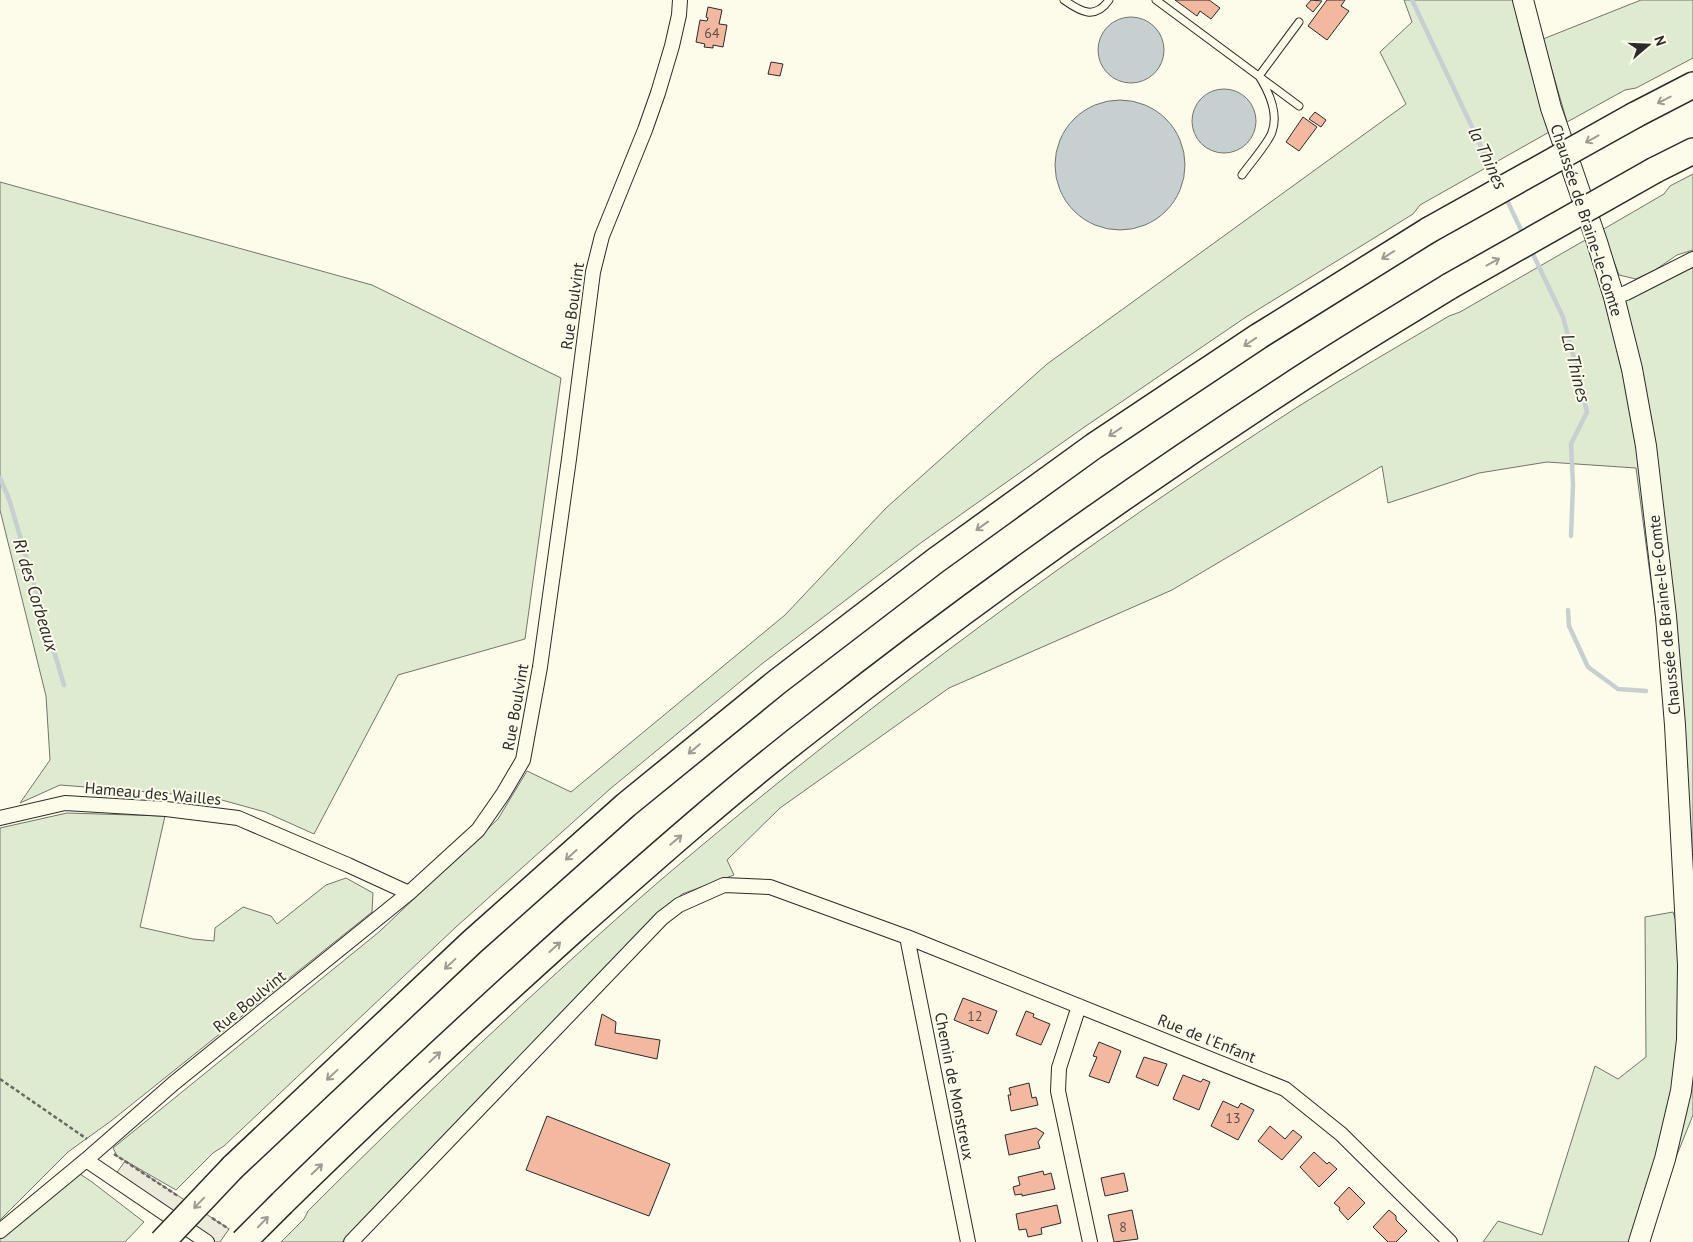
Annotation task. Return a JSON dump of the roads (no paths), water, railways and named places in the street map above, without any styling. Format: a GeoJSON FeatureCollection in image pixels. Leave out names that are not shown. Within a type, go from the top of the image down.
{"type":"FeatureCollection","features":[{"type":"Feature","properties":{"kind":"highway"},"geometry":{"type":"LineString","coordinates":[[162,1242],[233,1167],[487,929],[626,805],[777,682],[935,560],[1094,446],[1259,336],[1429,230],[1634,115],[1693,85]]}},
{"type":"Feature","properties":{"kind":"highway"},"geometry":{"type":"LineString","coordinates":[[240,1238],[282,1203],[376,1111],[516,982],[664,850],[814,726],[969,608],[1128,494],[1286,388],[1450,286],[1655,170],[1693,151]]}},
{"type":"Feature","properties":{"kind":"main road","name":"Chaussée de Braine-le-Comte"},"geometry":{"type":"LineString","coordinates":[[1523,0],[1551,108],[1597,242],[1614,298],[1632,369],[1645,437],[1657,532],[1675,725],[1688,965],[1687,1040],[1681,1091],[1665,1160],[1639,1242]]}},
{"type":"Feature","properties":{"kind":"street","name":"Rue Boulvint"},"geometry":{"type":"LineString","coordinates":[[0,1231],[86,1160],[174,1083],[409,893],[478,830],[503,794],[523,760],[540,667],[593,272],[602,236],[658,93],[672,46],[679,15],[680,0]]}},
{"type":"Feature","properties":{"kind":"street"},"geometry":{"type":"LineString","coordinates":[[1614,298],[1693,259]]}},
{"type":"Feature","properties":{"kind":"street","name":"Hameau des Wailles"},"geometry":{"type":"LineString","coordinates":[[0,818],[65,803],[166,809],[238,818],[409,893]]}},
{"type":"Feature","properties":{"kind":"street","name":"Rue de l'Enfant"},"geometry":{"type":"LineString","coordinates":[[351,1242],[662,918],[679,905],[724,885],[770,887],[907,937],[1285,1089],[1341,1134],[1450,1242]]}},
{"type":"Feature","properties":{"kind":"street","name":"Chemin de Monstreux"},"geometry":{"type":"LineString","coordinates":[[907,937],[968,1242]]}},
{"type":"Feature","properties":{"kind":"street"},"geometry":{"type":"LineString","coordinates":[[1079,1006],[1059,1068],[1058,1091],[1090,1242]]}},
{"type":"Feature","properties":{"kind":"street"},"geometry":{"type":"LineString","coordinates":[[86,1160],[208,1242]]}},
{"type":"Feature","properties":{"kind":"lane"},"geometry":{"type":"LineString","coordinates":[[1064,0],[1078,10],[1092,12],[1103,8],[1109,0]]}},
{"type":"Feature","properties":{"kind":"lane"},"geometry":{"type":"LineString","coordinates":[[1156,0],[1299,106]]}},
{"type":"Feature","properties":{"kind":"lane"},"geometry":{"type":"LineString","coordinates":[[1259,76],[1299,22]]}},
{"type":"Feature","properties":{"kind":"lane"},"geometry":{"type":"LineString","coordinates":[[1242,175],[1272,132],[1274,116],[1270,94],[1259,76]]}},
{"type":"Feature","properties":{"kind":"waterway","name":"la Thines"},"geometry":{"type":"LineString","coordinates":[[1412,0],[1498,182]]}},
{"type":"Feature","properties":{"kind":"waterway","name":"la Thines"},"geometry":{"type":"LineString","coordinates":[[1505,196],[1524,236]]}},
{"type":"Feature","properties":{"kind":"waterway","name":"La Thines"},"geometry":{"type":"LineString","coordinates":[[1531,250],[1563,317],[1587,412],[1571,444],[1573,485],[1571,536]]}},
{"type":"Feature","properties":{"kind":"waterway","name":"Ri des Corbeaux"},"geometry":{"type":"LineString","coordinates":[[0,478],[9,499],[64,685]]}},
{"type":"Feature","properties":{"kind":"waterway","name":"la Thines"},"geometry":{"type":"LineString","coordinates":[[1568,610],[1569,626],[1588,667],[1618,689],[1646,691]]}}]}
